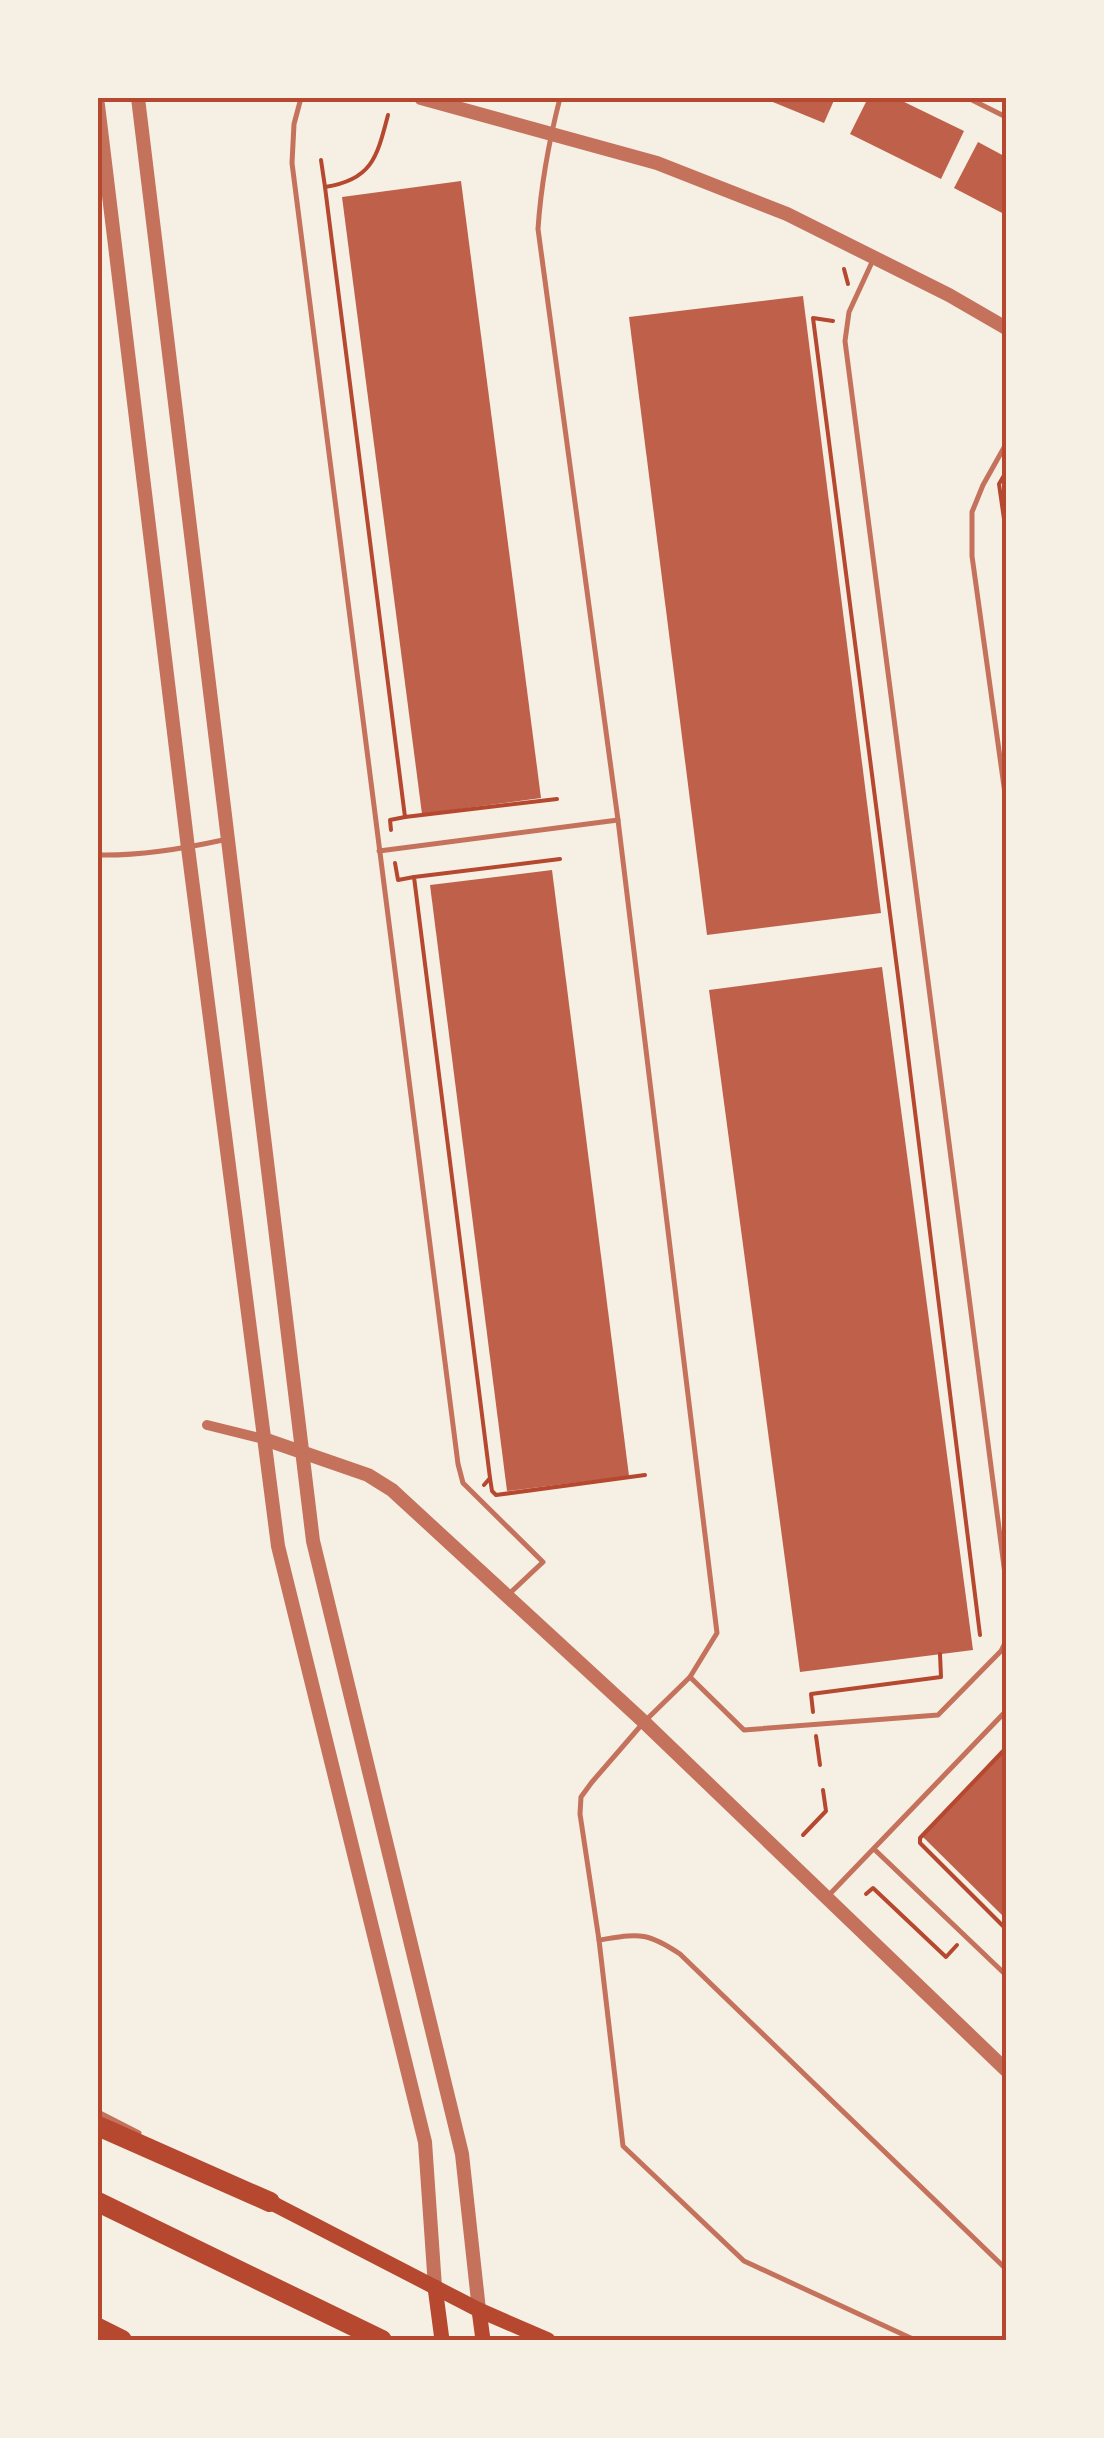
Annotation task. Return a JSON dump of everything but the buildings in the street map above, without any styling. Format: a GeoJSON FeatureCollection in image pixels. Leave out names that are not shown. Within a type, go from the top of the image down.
{"type":"FeatureCollection","features":[{"type":"Feature","properties":{"kind":"highway"},"geometry":{"type":"LineString","coordinates":[[98,2126],[270,2202]]}},
{"type":"Feature","properties":{"kind":"highway"},"geometry":{"type":"LineString","coordinates":[[98,2202],[382,2340]]}},
{"type":"Feature","properties":{"kind":"highway"},"geometry":{"type":"LineString","coordinates":[[98,2328],[122,2340]]}},
{"type":"Feature","properties":{"kind":"main road"},"geometry":{"type":"LineString","coordinates":[[270,2202],[478,2310],[548,2340]]}},
{"type":"Feature","properties":{"kind":"main road"},"geometry":{"type":"LineString","coordinates":[[435,2288],[442,2340]]}},
{"type":"Feature","properties":{"kind":"main road"},"geometry":{"type":"LineString","coordinates":[[478,2310],[483,2340]]}},
{"type":"Feature","properties":{"kind":"street"},"geometry":{"type":"LineString","coordinates":[[138,98],[314,1542],[462,2154],[478,2310]]}},
{"type":"Feature","properties":{"kind":"street"},"geometry":{"type":"LineString","coordinates":[[421,98],[657,163],[787,214],[1006,328]]}},
{"type":"Feature","properties":{"kind":"street"},"geometry":{"type":"LineString","coordinates":[[98,104],[278,1546],[425,2142],[435,2288]]}},
{"type":"Feature","properties":{"kind":"street"},"geometry":{"type":"LineString","coordinates":[[207,1425],[302,1452],[368,1476],[392,1490],[644,1722],[1006,2070]]}},
{"type":"Feature","properties":{"kind":"lane"},"geometry":{"type":"LineString","coordinates":[[302,98],[294,124],[292,163],[458,1464],[464,1483],[543,1562],[507,1596]]}},
{"type":"Feature","properties":{"kind":"lane"},"geometry":{"type":"LineString","coordinates":[[560,98],[541,186],[538,229],[618,820],[716,1632],[690,1677],[644,1722],[581,1797],[580,1814],[623,2146],[744,2261],[916,2340]]}},
{"type":"Feature","properties":{"kind":"lane"},"geometry":{"type":"LineString","coordinates":[[968,98],[1006,117]]}},
{"type":"Feature","properties":{"kind":"lane"},"geometry":{"type":"LineString","coordinates":[[874,258],[849,312],[845,342],[1006,1582]]}},
{"type":"Feature","properties":{"kind":"lane"},"geometry":{"type":"LineString","coordinates":[[1006,444],[972,512],[972,556],[1006,801]]}},
{"type":"Feature","properties":{"kind":"lane"},"geometry":{"type":"LineString","coordinates":[[379,851],[618,820]]}},
{"type":"Feature","properties":{"kind":"lane"},"geometry":{"type":"LineString","coordinates":[[98,855],[126,856],[227,839]]}},
{"type":"Feature","properties":{"kind":"lane"},"geometry":{"type":"LineString","coordinates":[[690,1677],[744,1730],[938,1715],[1006,1642]]}},
{"type":"Feature","properties":{"kind":"lane"},"geometry":{"type":"LineString","coordinates":[[827,1898],[1006,1711]]}},
{"type":"Feature","properties":{"kind":"lane"},"geometry":{"type":"LineString","coordinates":[[874,1849],[1006,1975]]}},
{"type":"Feature","properties":{"kind":"lane"},"geometry":{"type":"LineString","coordinates":[[599,1940],[634,1934],[646,1936],[657,1938],[680,1954],[1006,2269]]}},
{"type":"Feature","properties":{"kind":"lane"},"geometry":{"type":"LineString","coordinates":[[98,2112],[270,2202]]}},
{"type":"Feature","properties":{"kind":"path"},"geometry":{"type":"LineString","coordinates":[[325,187],[344,184],[370,166],[378,153],[388,115]]}},
{"type":"Feature","properties":{"kind":"path"},"geometry":{"type":"LineString","coordinates":[[321,160],[405,818]]}},
{"type":"Feature","properties":{"kind":"path"},"geometry":{"type":"LineString","coordinates":[[834,321],[813,318],[980,1636]]}},
{"type":"Feature","properties":{"kind":"path"},"geometry":{"type":"LineString","coordinates":[[1006,472],[999,484],[1006,533]]}},
{"type":"Feature","properties":{"kind":"path"},"geometry":{"type":"LineString","coordinates":[[391,834],[390,820],[556,799]]}},
{"type":"Feature","properties":{"kind":"path"},"geometry":{"type":"LineString","coordinates":[[395,864],[398,880],[560,859]]}},
{"type":"Feature","properties":{"kind":"path"},"geometry":{"type":"LineString","coordinates":[[414,877],[492,1491],[496,1495],[645,1474]]}},
{"type":"Feature","properties":{"kind":"path"},"geometry":{"type":"LineString","coordinates":[[484,1485],[490,1478]]}},
{"type":"Feature","properties":{"kind":"path"},"geometry":{"type":"LineString","coordinates":[[813,1712],[811,1694],[941,1677],[940,1654]]}},
{"type":"Feature","properties":{"kind":"path"},"geometry":{"type":"LineString","coordinates":[[816,1736],[820,1765]]}},
{"type":"Feature","properties":{"kind":"path"},"geometry":{"type":"LineString","coordinates":[[1006,1748],[920,1838],[920,1843],[1006,1928]]}},
{"type":"Feature","properties":{"kind":"path"},"geometry":{"type":"LineString","coordinates":[[803,1835],[826,1811],[823,1790]]}},
{"type":"Feature","properties":{"kind":"path"},"geometry":{"type":"LineString","coordinates":[[866,1894],[873,1888],[946,1957],[958,1944]]}}]}
